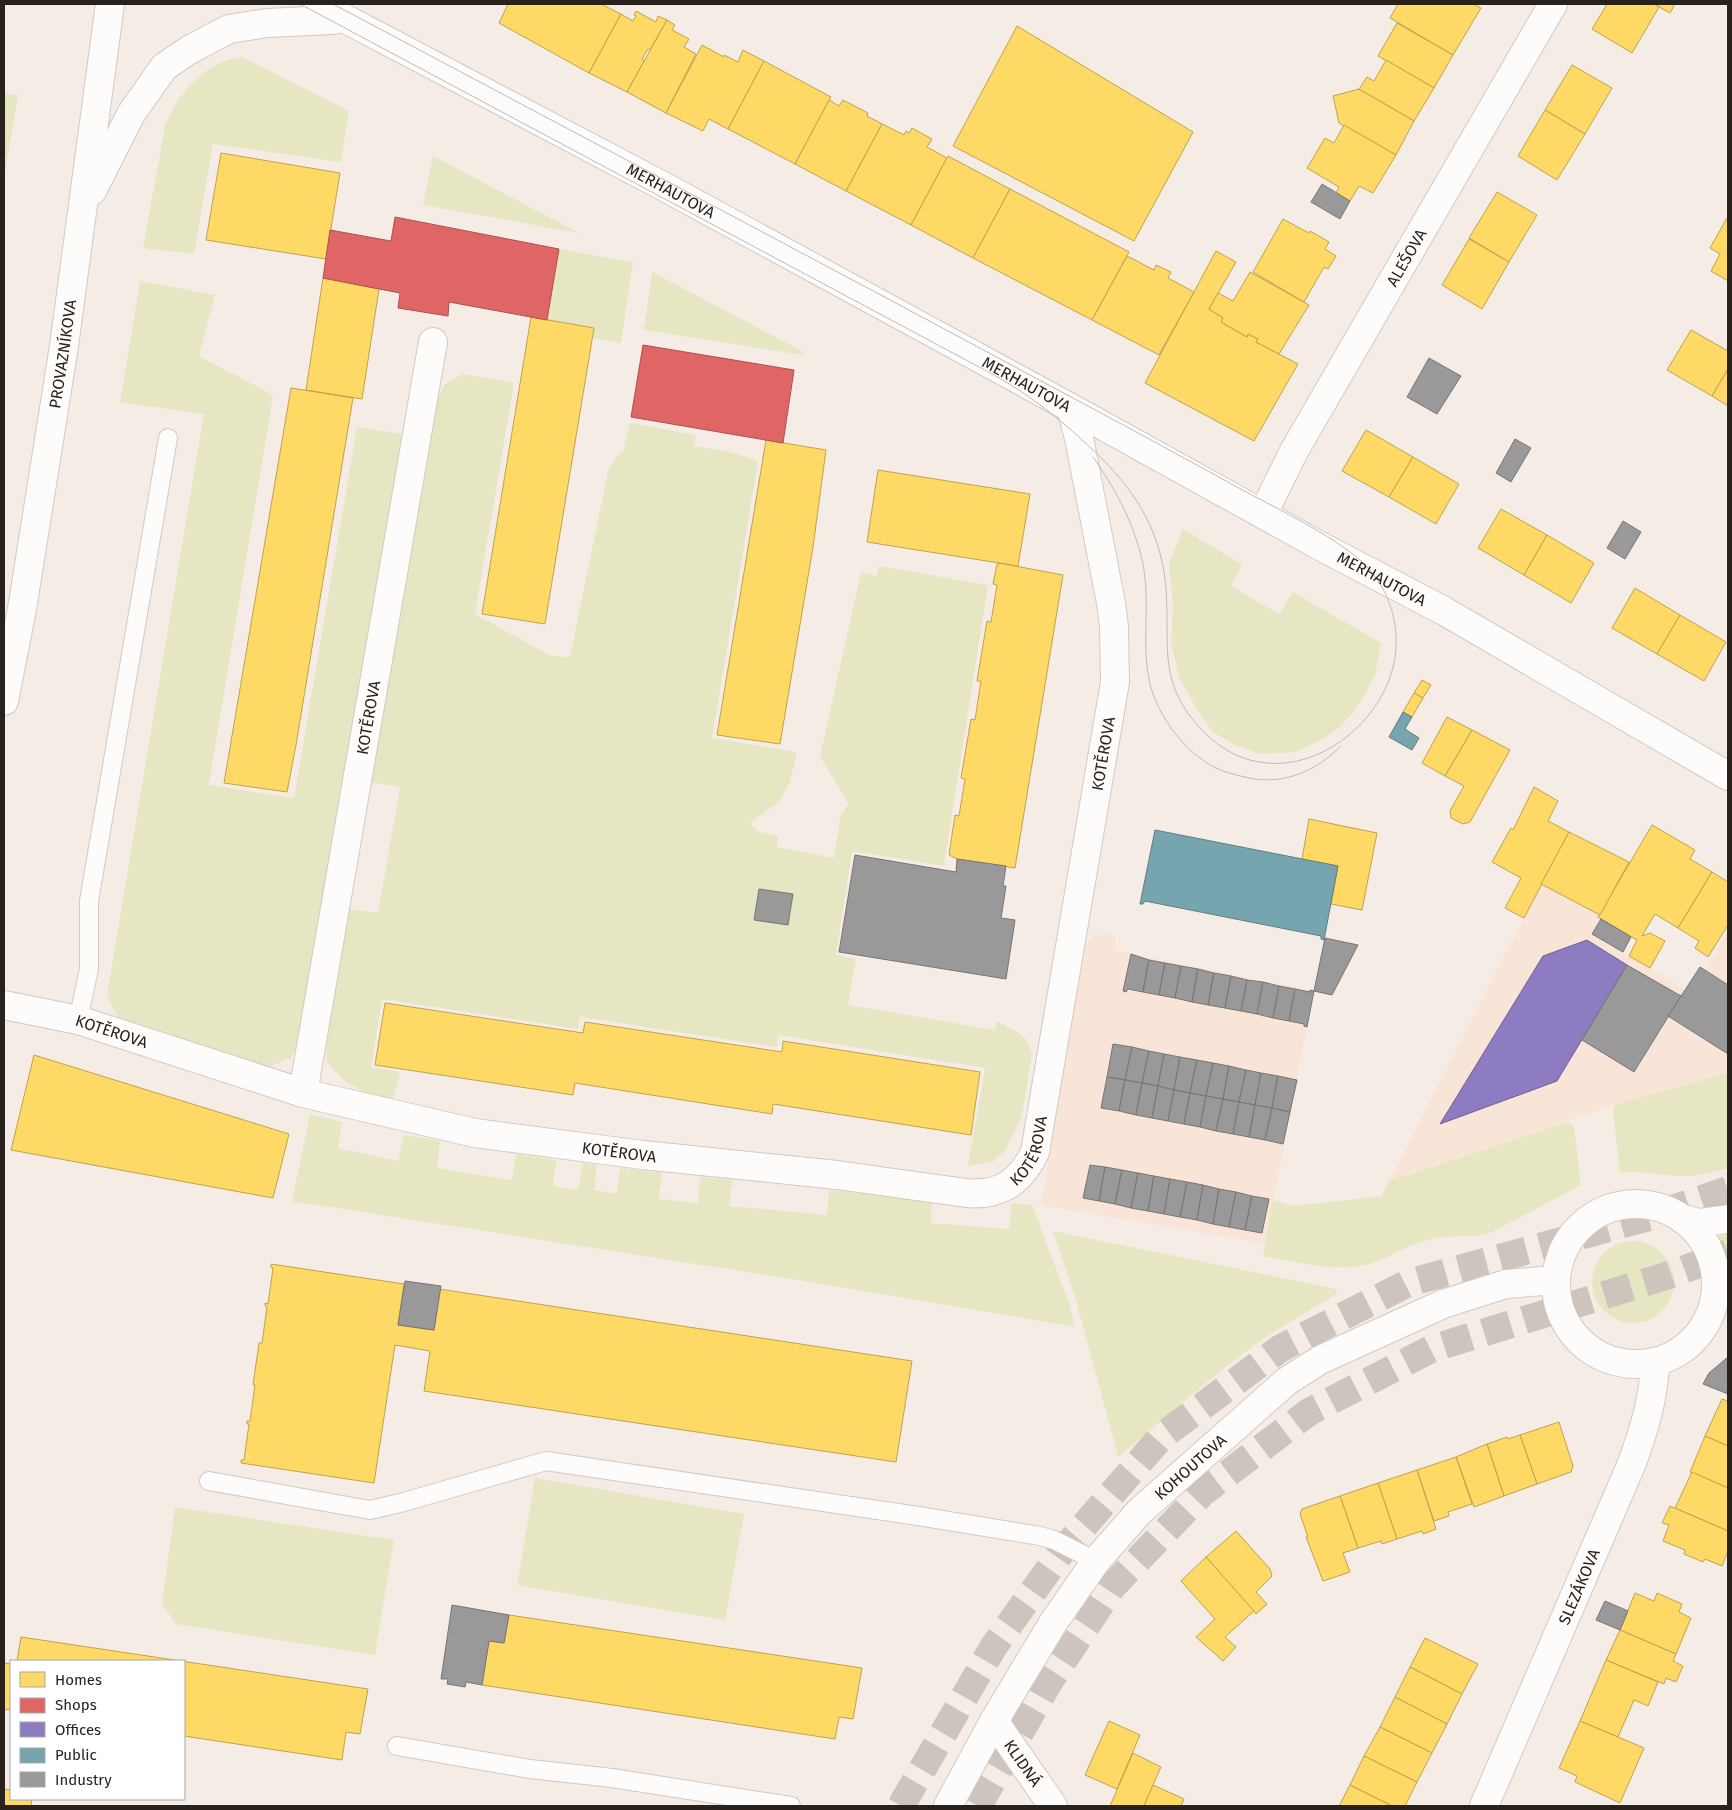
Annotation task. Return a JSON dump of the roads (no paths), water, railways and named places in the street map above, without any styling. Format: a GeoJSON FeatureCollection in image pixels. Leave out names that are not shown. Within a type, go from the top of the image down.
{"type":"FeatureCollection","features":[{"type":"Feature","properties":{"kind":"street","name":"PROVAZNÍKOVA"},"geometry":{"type":"LineString","coordinates":[[4,701],[22,609],[54,411],[99,98],[110,4]]}},
{"type":"Feature","properties":{"kind":"street","name":"MERHAUTOVA"},"geometry":{"type":"LineString","coordinates":[[317,4],[660,185],[1071,408],[1322,547],[1451,615],[1728,776]]}},
{"type":"Feature","properties":{"kind":"street","name":"ALEŠOVA"},"geometry":{"type":"LineString","coordinates":[[1263,514],[1294,451],[1553,4]]}},
{"type":"Feature","properties":{"kind":"street"},"geometry":{"type":"LineString","coordinates":[[82,210],[131,114],[164,67],[188,50],[230,29],[267,23],[344,18]]}},
{"type":"Feature","properties":{"kind":"street","name":"KOTĚROVA"},"geometry":{"type":"LineString","coordinates":[[303,1093],[433,342]]}},
{"type":"Feature","properties":{"kind":"street","name":"KOTĚROVA"},"geometry":{"type":"LineString","coordinates":[[4,1005],[78,1020],[303,1093],[475,1133],[643,1155],[837,1175],[966,1193],[981,1194],[1008,1186],[1028,1167],[1035,1152],[1115,682],[1114,627],[1111,603],[1079,438],[1071,408]]}},
{"type":"Feature","properties":{"kind":"street"},"geometry":{"type":"LineString","coordinates":[[1638,1204],[1666,1210],[1682,1219],[1696,1232],[1705,1245],[1714,1269],[1715,1295],[1719,1313],[1693,1341],[1672,1356],[1655,1362],[1624,1364],[1601,1356],[1580,1342],[1565,1321],[1559,1306],[1556,1280],[1558,1266],[1570,1240],[1579,1228],[1590,1218],[1608,1209],[1638,1204]]}},
{"type":"Feature","properties":{"kind":"street"},"geometry":{"type":"LineString","coordinates":[[1682,1219],[1700,1223],[1728,1220]]}},
{"type":"Feature","properties":{"kind":"street","name":"KOHOUTOVA"},"geometry":{"type":"LineString","coordinates":[[948,1806],[994,1721],[1053,1623],[1096,1561],[1139,1512],[1287,1381],[1320,1360],[1443,1304],[1506,1284],[1556,1280]]}},
{"type":"Feature","properties":{"kind":"street","name":"SLEZÁKOVA"},"geometry":{"type":"LineString","coordinates":[[1484,1806],[1632,1463],[1645,1424],[1651,1398],[1655,1362]]}},
{"type":"Feature","properties":{"kind":"street","name":"KLIDNÁ"},"geometry":{"type":"LineString","coordinates":[[994,1721],[1053,1806]]}},
{"type":"Feature","properties":{"kind":"lane"},"geometry":{"type":"LineString","coordinates":[[78,1020],[89,969],[89,901],[168,438]]}},
{"type":"Feature","properties":{"kind":"lane"},"geometry":{"type":"LineString","coordinates":[[209,1481],[370,1510],[546,1461],[908,1514],[1040,1536],[1054,1540],[1096,1561]]}},
{"type":"Feature","properties":{"kind":"lane"},"geometry":{"type":"LineString","coordinates":[[397,1746],[530,1769],[612,1778],[791,1806]]}},
{"type":"Feature","properties":{"kind":"tunnel"},"geometry":{"type":"LineString","coordinates":[[901,1806],[994,1646],[1062,1551],[1162,1436],[1281,1348],[1408,1283],[1649,1217],[1728,1190]]}},
{"type":"Feature","properties":{"kind":"tunnel"},"geometry":{"type":"LineString","coordinates":[[978,1806],[1049,1682],[1112,1587],[1202,1493],[1309,1412],[1431,1349],[1669,1275],[1728,1253]]}},
{"type":"Feature","properties":{"kind":"tram line"},"geometry":{"type":"LineString","coordinates":[[300,4],[994,375],[1050,413],[1081,439],[1114,471],[1128,488],[1150,524],[1163,566],[1166,589],[1168,658],[1170,674],[1175,689],[1194,721],[1212,740],[1226,750],[1250,760],[1276,763],[1301,760],[1325,751],[1347,737],[1366,718],[1381,697],[1391,673],[1396,648],[1395,623],[1392,611],[1383,589],[1369,569],[1335,542],[1292,516],[968,341],[333,4]]}},
{"type":"Feature","properties":{"kind":"tram line"},"geometry":{"type":"LineString","coordinates":[[1093,457],[1125,511],[1141,555],[1146,584],[1147,670],[1159,709],[1174,732],[1194,753],[1216,768],[1236,775],[1262,780],[1287,778],[1299,774],[1321,763],[1341,746]]}}]}
